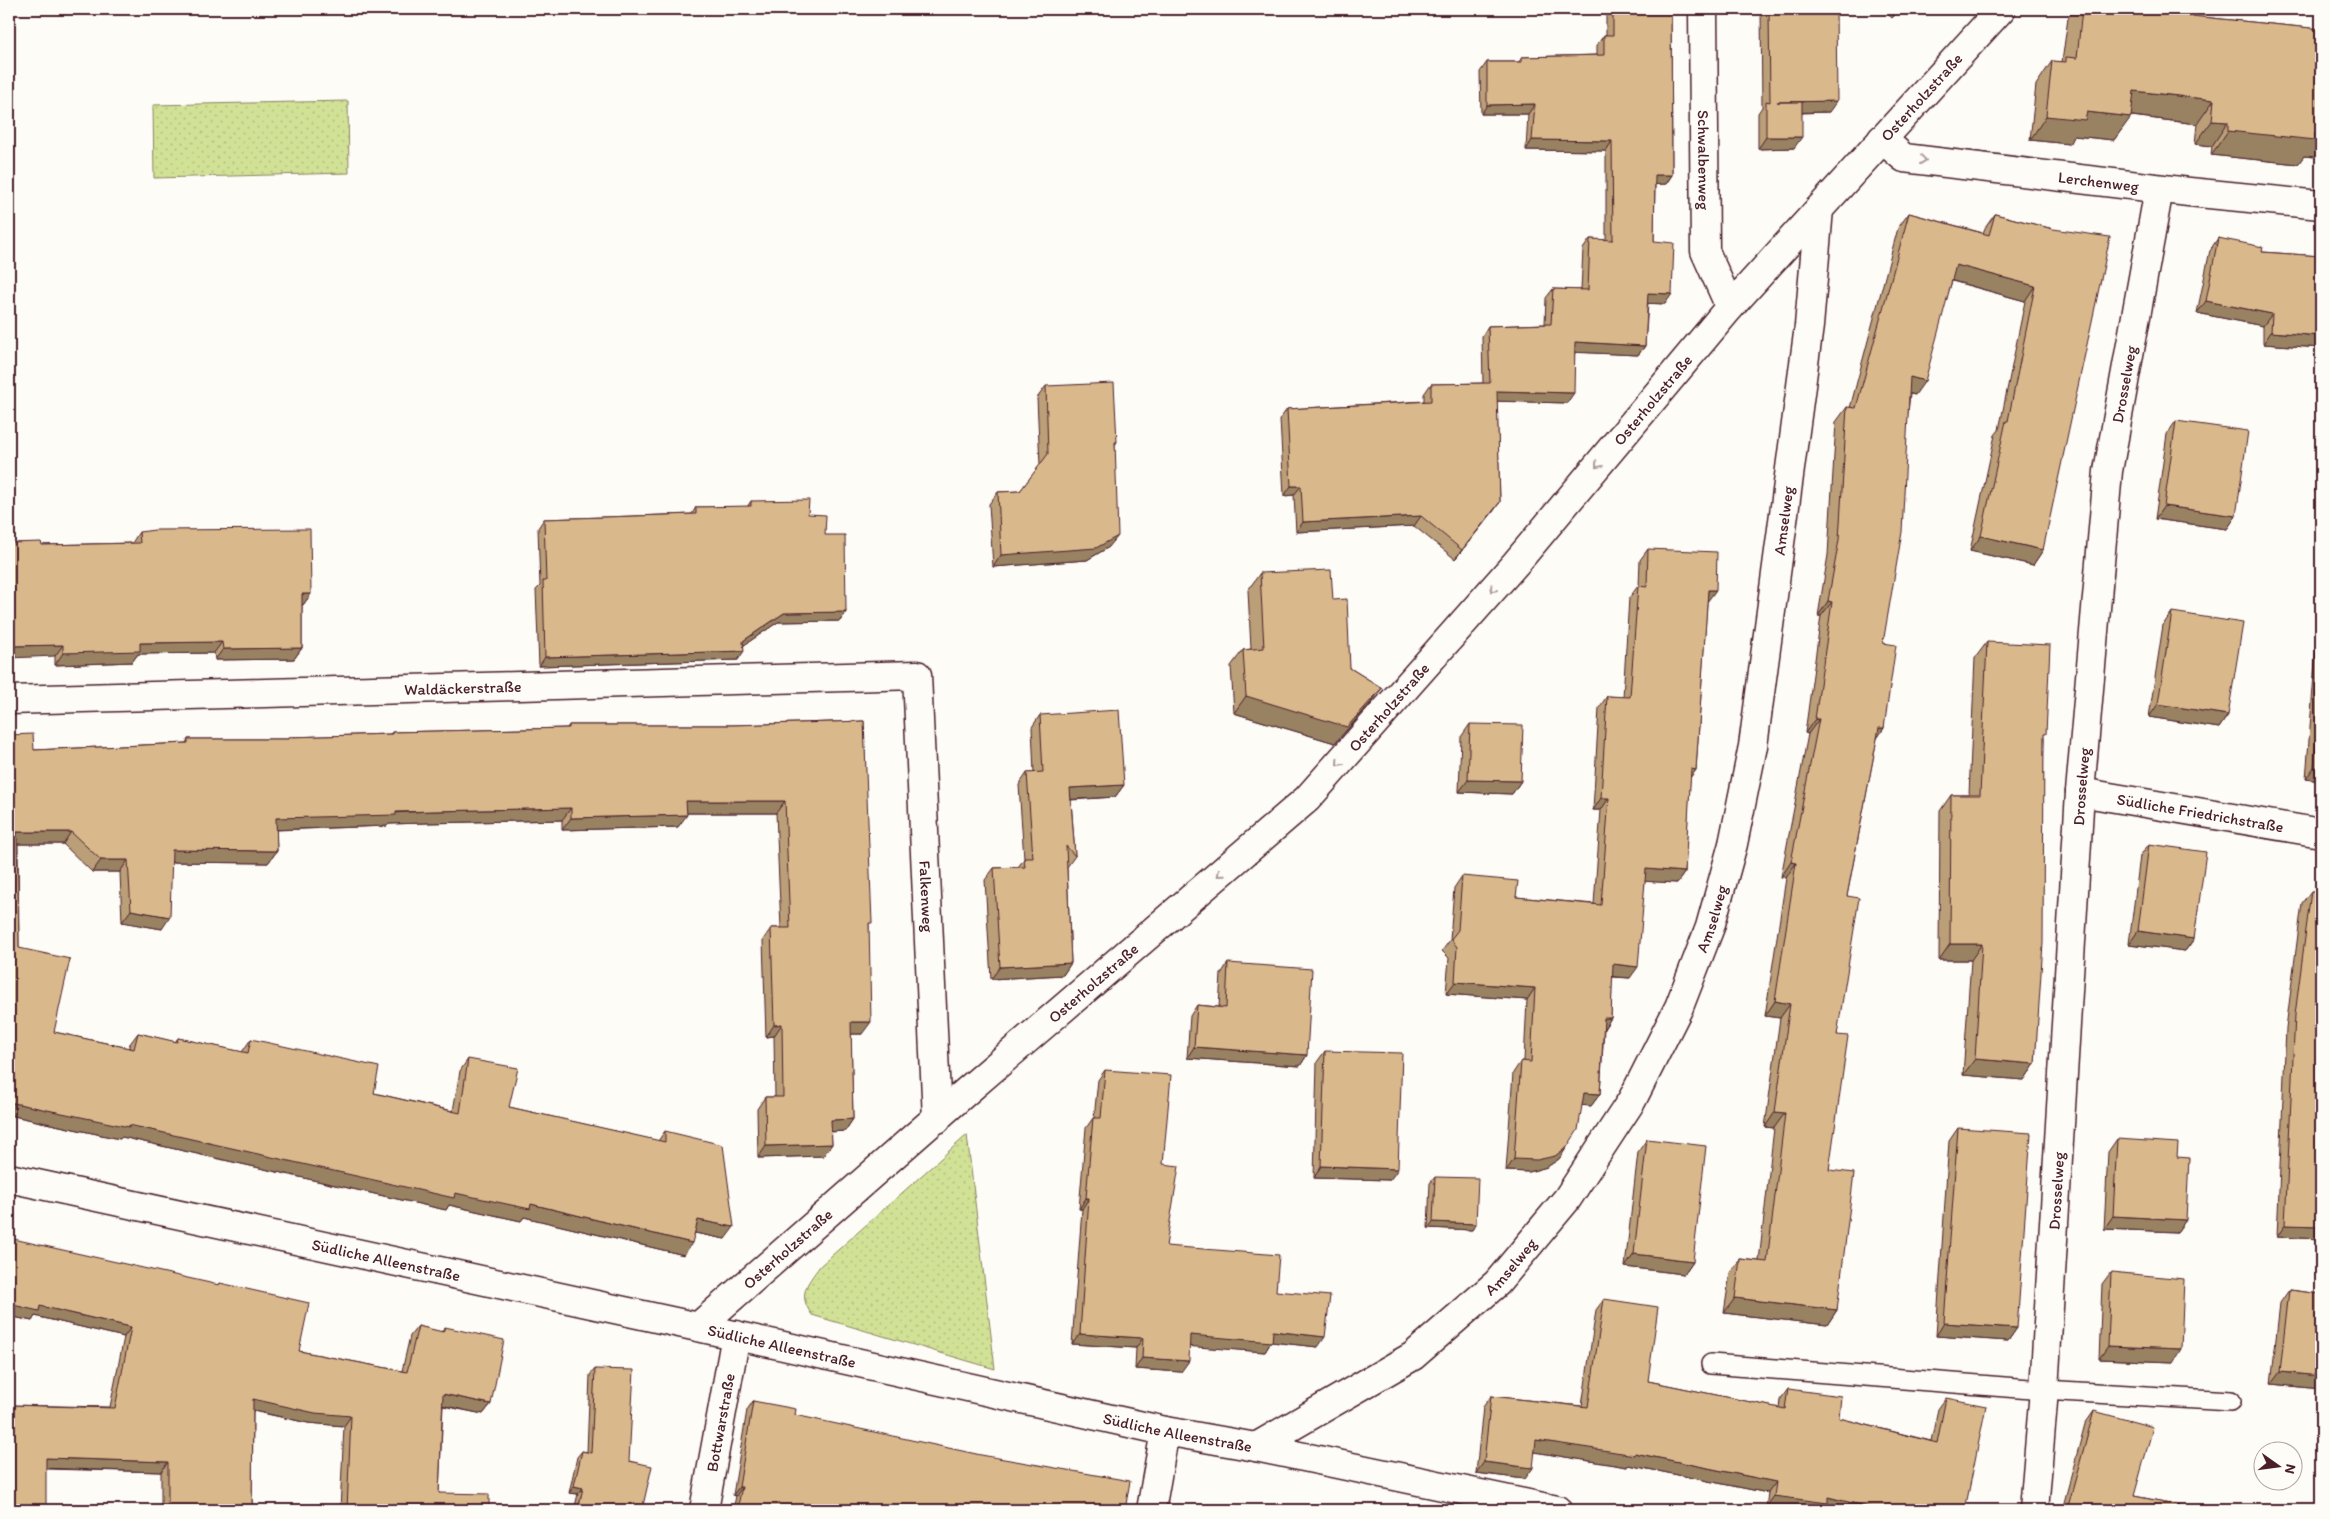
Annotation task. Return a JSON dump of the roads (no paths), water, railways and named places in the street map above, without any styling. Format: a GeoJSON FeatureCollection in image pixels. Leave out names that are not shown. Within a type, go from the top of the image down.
{"type":"FeatureCollection","features":[{"type":"Feature","properties":{"kind":"street","name":"Schwalbenweg"},"geometry":{"type":"LineString","coordinates":[[1703,9],[1705,251],[1730,307]]}},
{"type":"Feature","properties":{"kind":"street","name":"Osterholzstraße"},"geometry":{"type":"LineString","coordinates":[[698,1327],[1307,799],[1516,563],[1730,307],[2001,9]]}},
{"type":"Feature","properties":{"kind":"street","name":"Lerchenweg"},"geometry":{"type":"LineString","coordinates":[[1882,139],[1904,158],[2159,189],[2321,205]]}},
{"type":"Feature","properties":{"kind":"street","name":"Drosselweg"},"geometry":{"type":"LineString","coordinates":[[2034,1510],[2044,1390],[2080,792],[2108,471],[2159,189]]}},
{"type":"Feature","properties":{"kind":"street","name":"Amselweg"},"geometry":{"type":"LineString","coordinates":[[1256,1447],[1413,1356],[1497,1282],[1572,1190],[1632,1100],[1679,1007],[1710,927],[1732,844],[1752,746],[1809,326],[1819,209]]}},
{"type":"Feature","properties":{"kind":"street","name":"Falkenweg"},"geometry":{"type":"LineString","coordinates":[[917,674],[937,1119]]}},
{"type":"Feature","properties":{"kind":"street","name":"Waldäckerstraße"},"geometry":{"type":"LineString","coordinates":[[9,700],[917,674]]}},
{"type":"Feature","properties":{"kind":"street","name":"Südliche Friedrichstraße"},"geometry":{"type":"LineString","coordinates":[[2080,792],[2321,833]]}},
{"type":"Feature","properties":{"kind":"street","name":"Südliche Alleenstraße"},"geometry":{"type":"LineString","coordinates":[[9,1178],[736,1335],[1165,1431],[1256,1447],[1557,1510]]}},
{"type":"Feature","properties":{"kind":"street","name":"Bottwarstraße"},"geometry":{"type":"LineString","coordinates":[[704,1510],[736,1335]]}},
{"type":"Feature","properties":{"kind":"street"},"geometry":{"type":"LineString","coordinates":[[1151,1510],[1165,1431]]}},
{"type":"Feature","properties":{"kind":"lane"},"geometry":{"type":"LineString","coordinates":[[1711,1364],[2044,1390],[2231,1401]]}}]}
